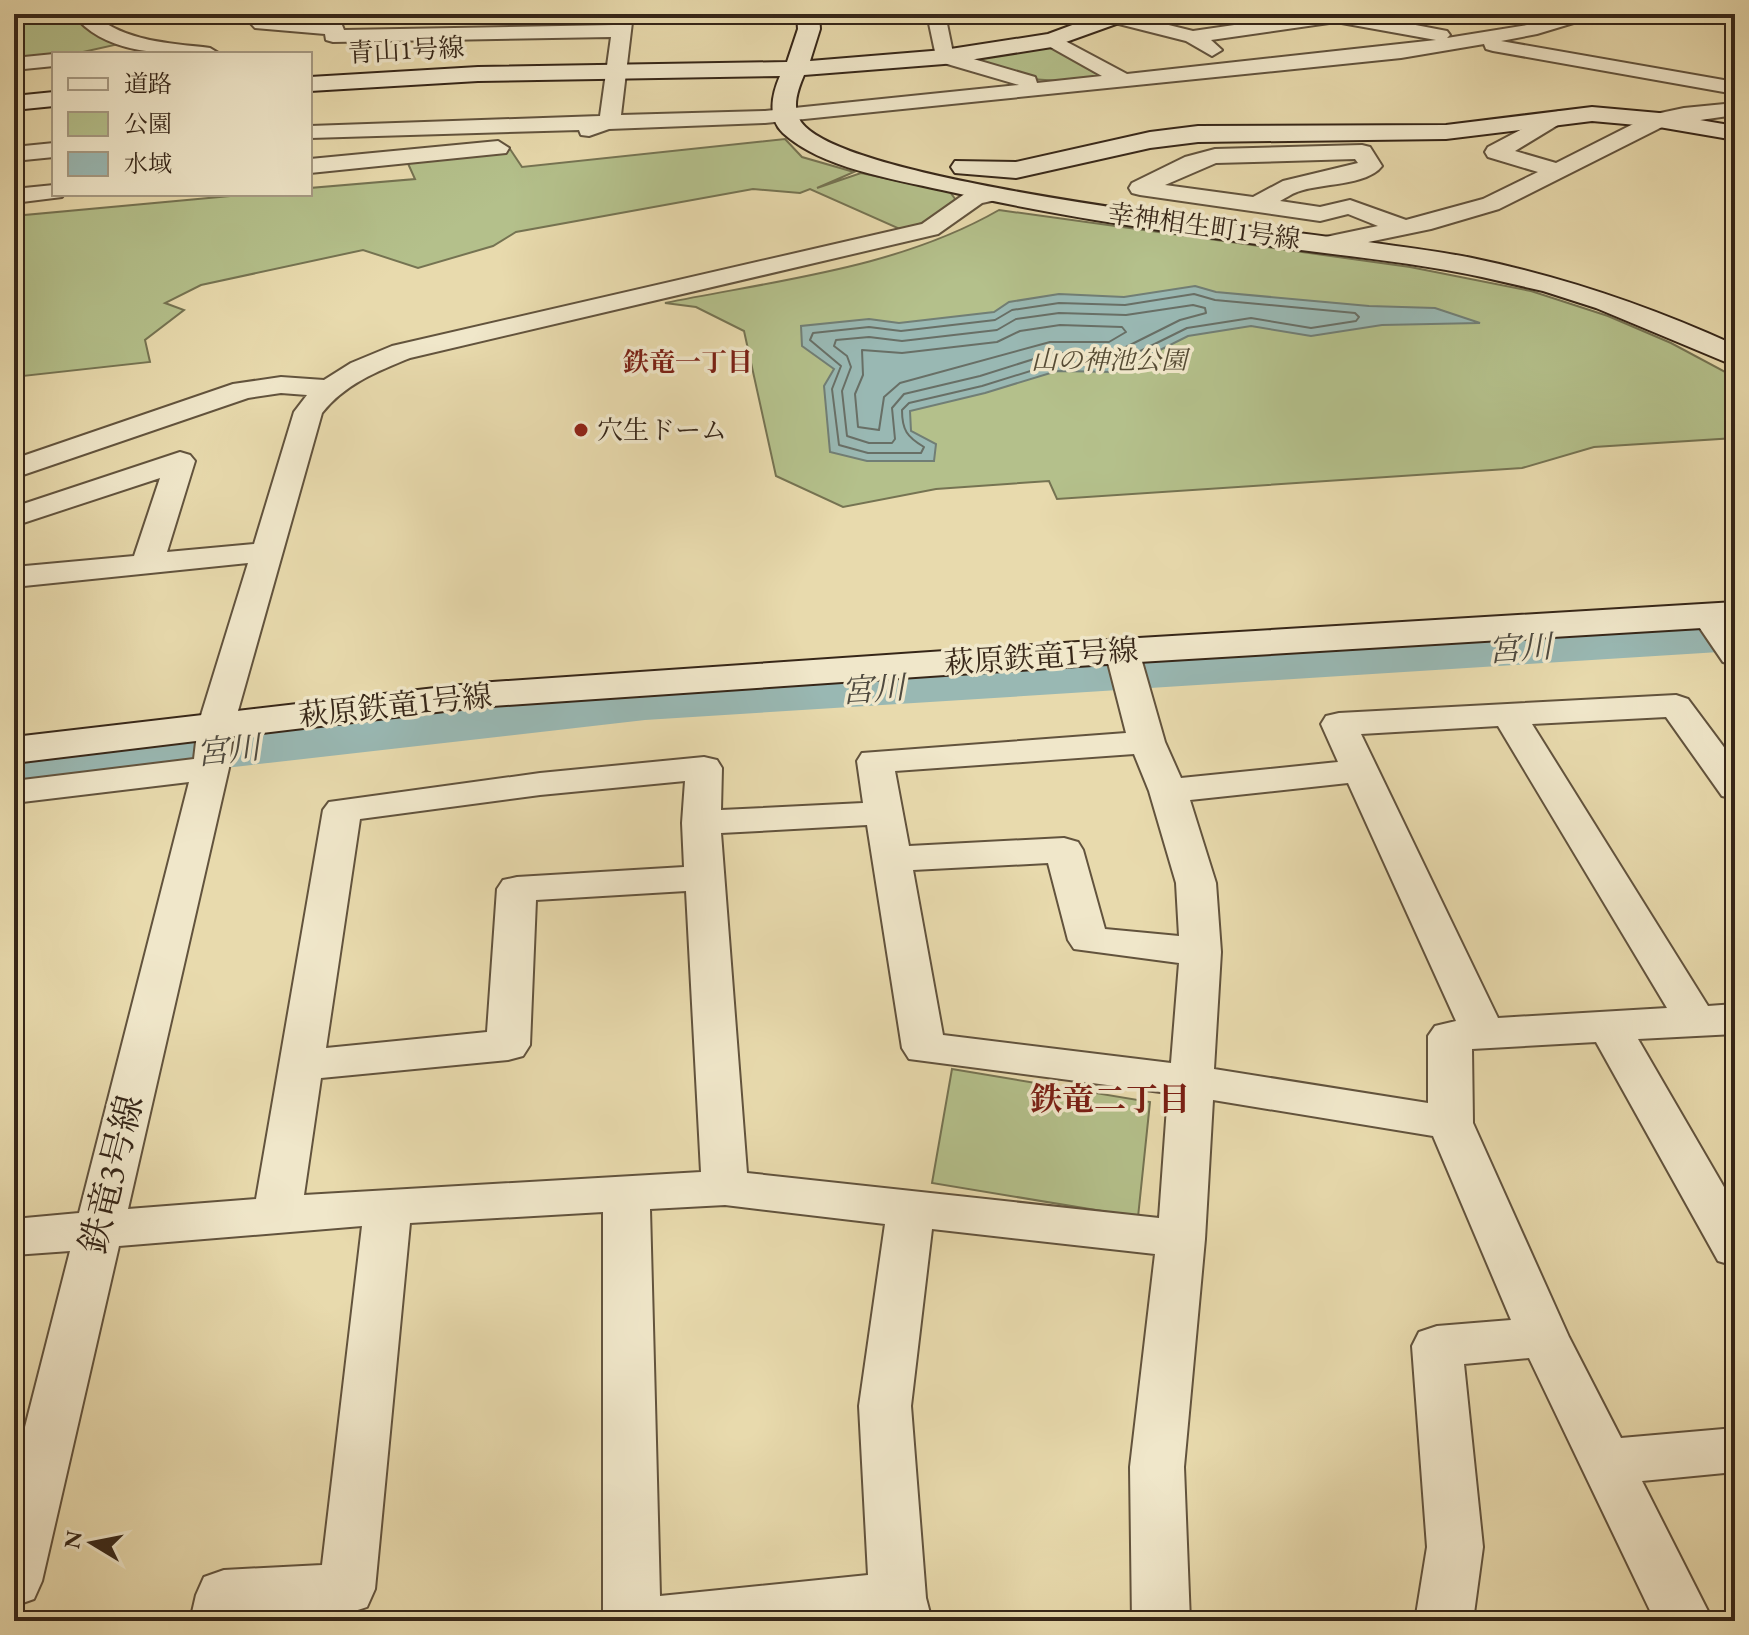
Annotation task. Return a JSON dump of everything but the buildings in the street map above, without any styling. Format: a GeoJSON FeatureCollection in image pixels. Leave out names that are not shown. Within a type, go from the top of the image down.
{"type":"FeatureCollection","features":[{"type":"Feature","properties":{"kind":"street"},"geometry":{"type":"LineString","coordinates":[[82,14],[100,30],[138,44],[196,52]]}},
{"type":"Feature","properties":{"kind":"street"},"geometry":{"type":"LineString","coordinates":[[251,14],[262,24],[337,26],[623,22],[610,120]]}},
{"type":"Feature","properties":{"kind":"street"},"geometry":{"type":"LineString","coordinates":[[784,114],[784,92],[807,44],[811,26],[808,14]]}},
{"type":"Feature","properties":{"kind":"street"},"geometry":{"type":"LineString","coordinates":[[936,14],[944,57],[1030,82],[1075,85]]}},
{"type":"Feature","properties":{"kind":"street"},"geometry":{"type":"LineString","coordinates":[[312,132],[784,114],[1401,52],[1530,30],[1583,14]]}},
{"type":"Feature","properties":{"kind":"street"},"geometry":{"type":"LineString","coordinates":[[1113,15],[1193,37],[1237,68]]}},
{"type":"Feature","properties":{"kind":"street","name":"青山1号線"},"geometry":{"type":"LineString","coordinates":[[312,84],[478,74],[795,69],[944,57],[1052,40],[1113,15]]}},
{"type":"Feature","properties":{"kind":"street"},"geometry":{"type":"LineString","coordinates":[[1193,37],[1337,15],[1735,88]]}},
{"type":"Feature","properties":{"kind":"street"},"geometry":{"type":"LineString","coordinates":[[315,48],[337,26]]}},
{"type":"Feature","properties":{"kind":"street"},"geometry":{"type":"LineString","coordinates":[[1052,40],[1121,79]]}},
{"type":"Feature","properties":{"kind":"street"},"geometry":{"type":"LineString","coordinates":[[108,51],[138,44]]}},
{"type":"Feature","properties":{"kind":"street"},"geometry":{"type":"LineString","coordinates":[[14,64],[52,60]]}},
{"type":"Feature","properties":{"kind":"street"},"geometry":{"type":"LineString","coordinates":[[14,103],[52,99]]}},
{"type":"Feature","properties":{"kind":"street"},"geometry":{"type":"LineString","coordinates":[[1325,244],[1491,204],[1659,120],[1735,109]]}},
{"type":"Feature","properties":{"kind":"street","name":"幸神相生町1号線"},"geometry":{"type":"LineString","coordinates":[[784,114],[793,130],[816,146],[893,172],[988,195],[1442,261],[1530,279],[1613,305],[1735,357]]}},
{"type":"Feature","properties":{"kind":"street"},"geometry":{"type":"LineString","coordinates":[[1402,227],[1350,207],[1320,214],[1140,188],[1232,143],[1446,132],[1592,114],[1659,120],[1735,133]]}},
{"type":"Feature","properties":{"kind":"street"},"geometry":{"type":"LineString","coordinates":[[1555,170],[1496,152],[1560,117]]}},
{"type":"Feature","properties":{"kind":"street"},"geometry":{"type":"LineString","coordinates":[[312,166],[555,142],[575,137],[610,120]]}},
{"type":"Feature","properties":{"kind":"street"},"geometry":{"type":"LineString","coordinates":[[816,146],[968,167],[1016,170],[1068,161],[1150,140],[1362,152],[1371,166],[1339,177],[1291,186],[1256,205]]}},
{"type":"Feature","properties":{"kind":"street"},"geometry":{"type":"LineString","coordinates":[[14,154],[52,150]]}},
{"type":"Feature","properties":{"kind":"street"},"geometry":{"type":"LineString","coordinates":[[14,196],[52,192]]}},
{"type":"Feature","properties":{"kind":"street"},"geometry":{"type":"LineString","coordinates":[[14,469],[243,390],[281,385],[326,388],[353,371],[401,352],[930,229],[974,198],[988,195]]}},
{"type":"Feature","properties":{"kind":"street","name":"鉄竜3号線"},"geometry":{"type":"LineString","coordinates":[[14,1581],[214,746],[308,412],[326,388]]}},
{"type":"Feature","properties":{"kind":"street"},"geometry":{"type":"LineString","coordinates":[[148,563],[180,461],[187,449],[158,419]]}},
{"type":"Feature","properties":{"kind":"street"},"geometry":{"type":"LineString","coordinates":[[14,517],[180,461]]}},
{"type":"Feature","properties":{"kind":"street"},"geometry":{"type":"LineString","coordinates":[[14,577],[267,552]]}},
{"type":"Feature","properties":{"kind":"street","name":"萩原鉄竜1号線"},"geometry":{"type":"LineString","coordinates":[[14,750],[214,746],[509,693],[1726,636]]}},
{"type":"Feature","properties":{"kind":"street"},"geometry":{"type":"LineString","coordinates":[[1126,664],[1147,742],[1168,791],[1196,883],[1200,952],[1181,1239],[1157,1467],[1161,1621]]}},
{"type":"Feature","properties":{"kind":"street"},"geometry":{"type":"LineString","coordinates":[[1484,1035],[1339,724],[1676,706],[1735,788]]}},
{"type":"Feature","properties":{"kind":"street"},"geometry":{"type":"LineString","coordinates":[[1510,717],[1716,1020],[1450,1036],[1450,1123],[1544,1337],[1684,1621]]}},
{"type":"Feature","properties":{"kind":"street"},"geometry":{"type":"LineString","coordinates":[[1147,742],[875,761],[924,1048],[1193,1081],[1450,1123]]}},
{"type":"Feature","properties":{"kind":"street"},"geometry":{"type":"LineString","coordinates":[[14,792],[214,746]]}},
{"type":"Feature","properties":{"kind":"street"},"geometry":{"type":"LineString","coordinates":[[277,1217],[342,810],[540,784],[704,768],[701,823],[725,1188]]}},
{"type":"Feature","properties":{"kind":"street"},"geometry":{"type":"LineString","coordinates":[[1168,791],[1361,771]]}},
{"type":"Feature","properties":{"kind":"street"},"geometry":{"type":"LineString","coordinates":[[701,823],[884,813]]}},
{"type":"Feature","properties":{"kind":"street"},"geometry":{"type":"LineString","coordinates":[[893,859],[1064,850],[1088,940],[1200,952]]}},
{"type":"Feature","properties":{"kind":"street"},"geometry":{"type":"LineString","coordinates":[[303,1065],[508,1045],[517,889],[704,878]]}},
{"type":"Feature","properties":{"kind":"street"},"geometry":{"type":"LineString","coordinates":[[1610,1028],[1735,1248]]}},
{"type":"Feature","properties":{"kind":"street"},"geometry":{"type":"LineString","coordinates":[[14,1237],[388,1206],[725,1188],[1181,1239]]}},
{"type":"Feature","properties":{"kind":"street"},"geometry":{"type":"LineString","coordinates":[[626,1192],[632,1621]]}},
{"type":"Feature","properties":{"kind":"street"},"geometry":{"type":"LineString","coordinates":[[219,1621],[224,1595],[347,1589],[388,1206]]}},
{"type":"Feature","properties":{"kind":"street"},"geometry":{"type":"LineString","coordinates":[[662,1621],[900,1609],[885,1406],[911,1208]]}},
{"type":"Feature","properties":{"kind":"street"},"geometry":{"type":"LineString","coordinates":[[1444,1621],[1455,1547],[1437,1346],[1544,1337]]}},
{"type":"Feature","properties":{"kind":"street"},"geometry":{"type":"LineString","coordinates":[[1605,1462],[1735,1450]]}},
{"type":"Feature","properties":{"kind":"green space"},"geometry":{"type":"Polygon","coordinates":[[[14,14],[69,14],[92,31],[119,44],[83,52],[52,52],[52,57],[14,61],[14,14]]]}},
{"type":"Feature","properties":{"kind":"green space"},"geometry":{"type":"Polygon","coordinates":[[[1056,45],[1110,75],[1059,81],[1031,79],[971,59],[1056,45]]]}},
{"type":"Feature","properties":{"kind":"green space"},"geometry":{"type":"Polygon","coordinates":[[[785,139],[802,157],[854,172],[817,188],[861,173],[950,192],[958,203],[931,220],[902,230],[810,189],[800,193],[753,189],[516,232],[493,246],[418,268],[363,250],[201,285],[165,303],[184,310],[145,340],[150,362],[14,377],[14,216],[230,196],[312,196],[312,188],[415,179],[406,159],[510,149],[522,167],[785,139]]]}},
{"type":"Feature","properties":{"kind":"green space","name":"山の神池公園"},"geometry":{"type":"Polygon","coordinates":[[[999,210],[1410,267],[1531,291],[1608,316],[1671,343],[1731,375],[1735,379],[1735,438],[1594,447],[1522,468],[1057,499],[1049,481],[936,489],[843,507],[776,476],[744,331],[696,307],[665,303],[794,279],[879,259],[960,230],[999,210]]]}},
{"type":"Feature","properties":{"kind":"green space"},"geometry":{"type":"Polygon","coordinates":[[[952,1069],[1150,1102],[1138,1217],[932,1183],[952,1069]]]}},
{"type":"Feature","properties":{"kind":"water"},"geometry":{"type":"Polygon","coordinates":[[[1195,286],[1216,292],[1369,306],[1435,308],[1480,323],[1382,325],[1311,336],[1251,326],[1188,336],[1116,372],[1057,371],[910,411],[911,431],[936,444],[934,461],[867,461],[830,452],[824,386],[834,369],[802,346],[801,326],[869,319],[899,323],[994,312],[1009,302],[1059,294],[1124,297],[1195,286]]]}},
{"type":"Feature","properties":{"kind":"waterway","name":"宮川"},"geometry":{"type":"LineString","coordinates":[[14,774],[645,703],[1735,635]]}},
{"type":"Feature","properties":{"kind":"place","name":"穴生ドーム"},"geometry":{"type":"Point","coordinates":[581,430]}},
{"type":"Feature","properties":{"kind":"district","name":"鉄竜一丁目"},"geometry":{"type":"Point","coordinates":[688,362]}},
{"type":"Feature","properties":{"kind":"district","name":"鉄竜二丁目"},"geometry":{"type":"Point","coordinates":[1110,1099]}}]}
